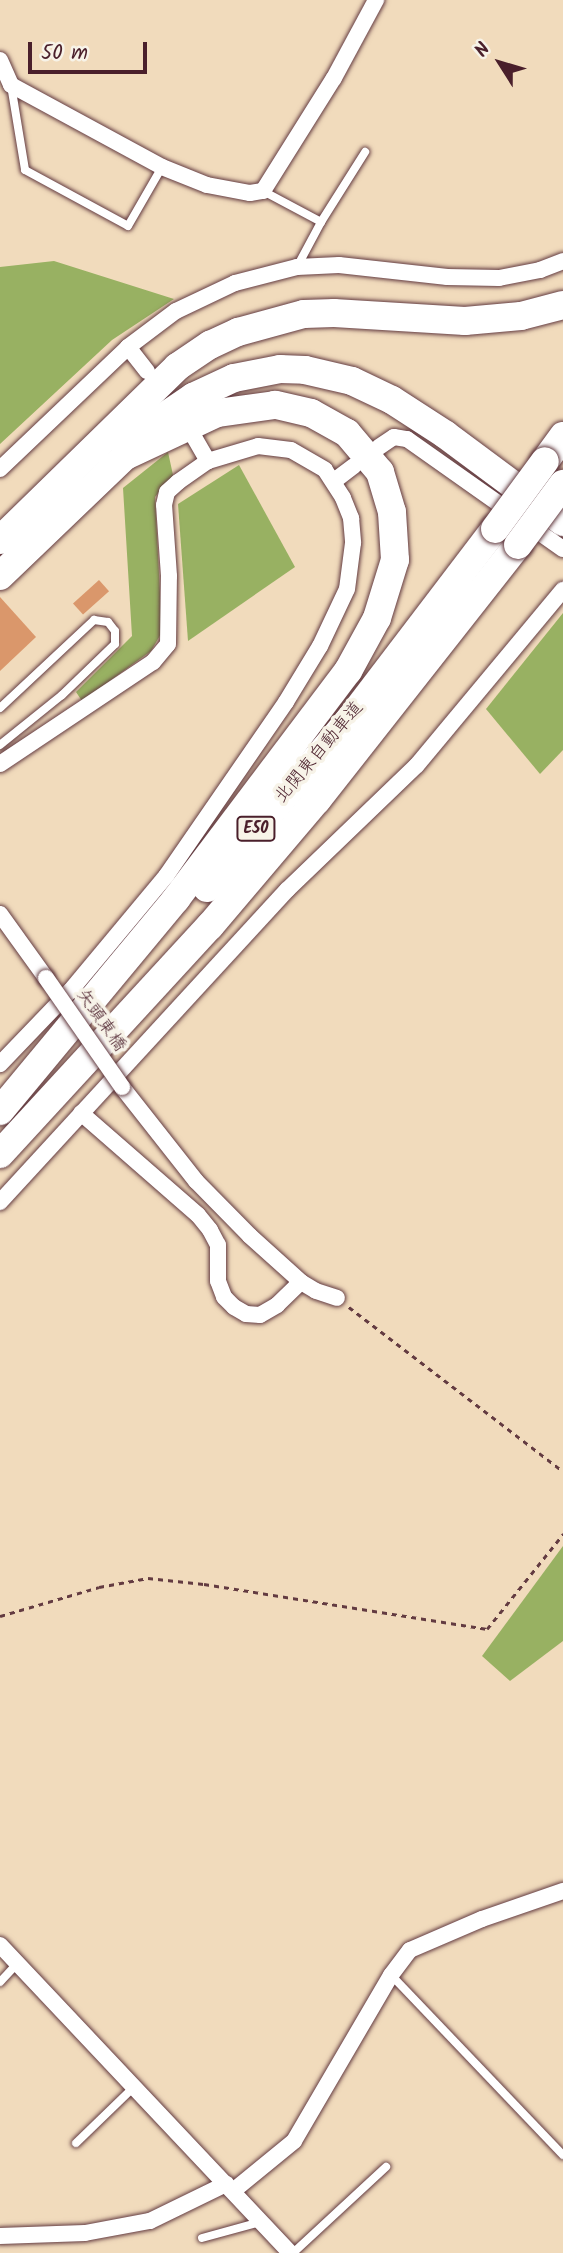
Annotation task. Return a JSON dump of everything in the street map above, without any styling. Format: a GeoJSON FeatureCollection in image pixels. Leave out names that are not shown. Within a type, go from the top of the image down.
{"type":"FeatureCollection","features":[{"type":"Feature","properties":{"kind":"highway"},"geometry":{"type":"LineString","coordinates":[[0,540],[177,367],[210,345],[283,317],[334,313],[465,321],[521,316],[563,306]]}},
{"type":"Feature","properties":{"kind":"highway"},"geometry":{"type":"LineString","coordinates":[[146,399],[245,361],[281,354],[336,361],[383,378],[424,401],[563,501]]}},
{"type":"Feature","properties":{"kind":"highway"},"geometry":{"type":"LineString","coordinates":[[0,576],[125,456],[156,422],[213,387],[257,373],[304,370],[352,381],[393,400],[446,435],[563,522]]}},
{"type":"Feature","properties":{"kind":"highway"},"geometry":{"type":"LineString","coordinates":[[0,1113],[176,898],[348,671],[377,618],[394,560],[392,512],[380,472],[347,433],[311,412],[275,405],[217,413],[125,456]]}},
{"type":"Feature","properties":{"kind":"highway","name":"北関東自動車道"},"geometry":{"type":"LineString","coordinates":[[0,1113],[191,907],[349,719],[563,436]]}},
{"type":"Feature","properties":{"kind":"highway","name":"北関東自動車道"},"geometry":{"type":"LineString","coordinates":[[0,1154],[209,926],[371,735],[523,549],[563,484]]}},
{"type":"Feature","properties":{"kind":"highway"},"geometry":{"type":"LineString","coordinates":[[523,549],[563,508]]}},
{"type":"Feature","properties":{"kind":"street"},"geometry":{"type":"LineString","coordinates":[[0,60],[11,85],[162,167],[207,185],[250,194],[263,191],[334,78],[376,0]]}},
{"type":"Feature","properties":{"kind":"street"},"geometry":{"type":"LineString","coordinates":[[0,468],[128,348],[176,311],[248,279],[297,267],[339,265],[447,276],[499,278],[540,270],[563,261]]}},
{"type":"Feature","properties":{"kind":"street"},"geometry":{"type":"LineString","coordinates":[[128,348],[147,371]]}},
{"type":"Feature","properties":{"kind":"street"},"geometry":{"type":"LineString","coordinates":[[194,437],[208,461]]}},
{"type":"Feature","properties":{"kind":"street"},"geometry":{"type":"LineString","coordinates":[[379,447],[394,437],[407,439],[563,549]]}},
{"type":"Feature","properties":{"kind":"street"},"geometry":{"type":"LineString","coordinates":[[0,764],[153,663],[168,643],[170,598],[164,505],[167,492],[208,461],[258,446],[291,450],[308,459],[334,481],[351,518],[351,565],[340,608],[320,646],[286,702],[166,876],[71,990],[0,1064]]}},
{"type":"Feature","properties":{"kind":"street"},"geometry":{"type":"LineString","coordinates":[[334,481],[354,466]]}},
{"type":"Feature","properties":{"kind":"street"},"geometry":{"type":"LineString","coordinates":[[0,1202],[287,890],[417,765],[563,590]]}},
{"type":"Feature","properties":{"kind":"street","name":"矢頭東橋"},"geometry":{"type":"LineString","coordinates":[[0,914],[122,1087],[196,1181],[301,1282],[316,1292],[337,1298]]}},
{"type":"Feature","properties":{"kind":"street"},"geometry":{"type":"LineString","coordinates":[[81,1113],[198,1214],[218,1245],[218,1281],[224,1297],[234,1307],[246,1314],[260,1315],[276,1305],[301,1282]]}},
{"type":"Feature","properties":{"kind":"street"},"geometry":{"type":"LineString","coordinates":[[0,2236],[85,2233],[150,2221],[230,2187],[294,2141],[391,1975],[410,1950],[482,1919],[563,1891]]}},
{"type":"Feature","properties":{"kind":"street"},"geometry":{"type":"LineString","coordinates":[[0,1945],[292,2253]]}},
{"type":"Feature","properties":{"kind":"lane"},"geometry":{"type":"LineString","coordinates":[[11,85],[25,170],[128,226],[162,167]]}},
{"type":"Feature","properties":{"kind":"lane"},"geometry":{"type":"LineString","coordinates":[[297,267],[321,222],[365,152]]}},
{"type":"Feature","properties":{"kind":"lane"},"geometry":{"type":"LineString","coordinates":[[263,191],[321,222]]}},
{"type":"Feature","properties":{"kind":"lane"},"geometry":{"type":"LineString","coordinates":[[0,708],[94,620],[108,622],[115,631],[115,644],[62,695],[0,745]]}},
{"type":"Feature","properties":{"kind":"lane"},"geometry":{"type":"LineString","coordinates":[[0,1982],[18,1964]]}},
{"type":"Feature","properties":{"kind":"lane"},"geometry":{"type":"LineString","coordinates":[[391,1975],[563,2155]]}},
{"type":"Feature","properties":{"kind":"lane"},"geometry":{"type":"LineString","coordinates":[[76,2143],[134,2087]]}},
{"type":"Feature","properties":{"kind":"lane"},"geometry":{"type":"LineString","coordinates":[[292,2253],[386,2167]]}},
{"type":"Feature","properties":{"kind":"lane"},"geometry":{"type":"LineString","coordinates":[[202,2238],[260,2222]]}},
{"type":"Feature","properties":{"kind":"path"},"geometry":{"type":"LineString","coordinates":[[337,1298],[563,1471]]}},
{"type":"Feature","properties":{"kind":"path"},"geometry":{"type":"LineString","coordinates":[[0,1616],[99,1587],[148,1578],[204,1584],[487,1629],[563,1534]]}},
{"type":"Feature","properties":{"kind":"green space"},"geometry":{"type":"Polygon","coordinates":[[[54,261],[174,299],[112,340],[0,444],[0,267],[54,261]]]}},
{"type":"Feature","properties":{"kind":"green space"},"geometry":{"type":"Polygon","coordinates":[[[168,452],[173,475],[155,497],[162,632],[151,651],[82,701],[76,692],[132,636],[123,488],[168,452]]]}},
{"type":"Feature","properties":{"kind":"green space"},"geometry":{"type":"Polygon","coordinates":[[[239,465],[295,567],[188,641],[178,504],[239,465]]]}},
{"type":"Feature","properties":{"kind":"green space"},"geometry":{"type":"Polygon","coordinates":[[[563,613],[563,750],[540,774],[486,709],[563,613]]]}},
{"type":"Feature","properties":{"kind":"green space"},"geometry":{"type":"Polygon","coordinates":[[[563,1546],[563,1641],[510,1681],[482,1656],[563,1546]]]}},
{"type":"Feature","properties":{"kind":"building"},"geometry":{"type":"Polygon","coordinates":[[[99,580],[109,591],[83,615],[73,603],[99,580]]]}},
{"type":"Feature","properties":{"kind":"building"},"geometry":{"type":"Polygon","coordinates":[[[0,597],[36,637],[0,671],[0,597]]]}}]}
